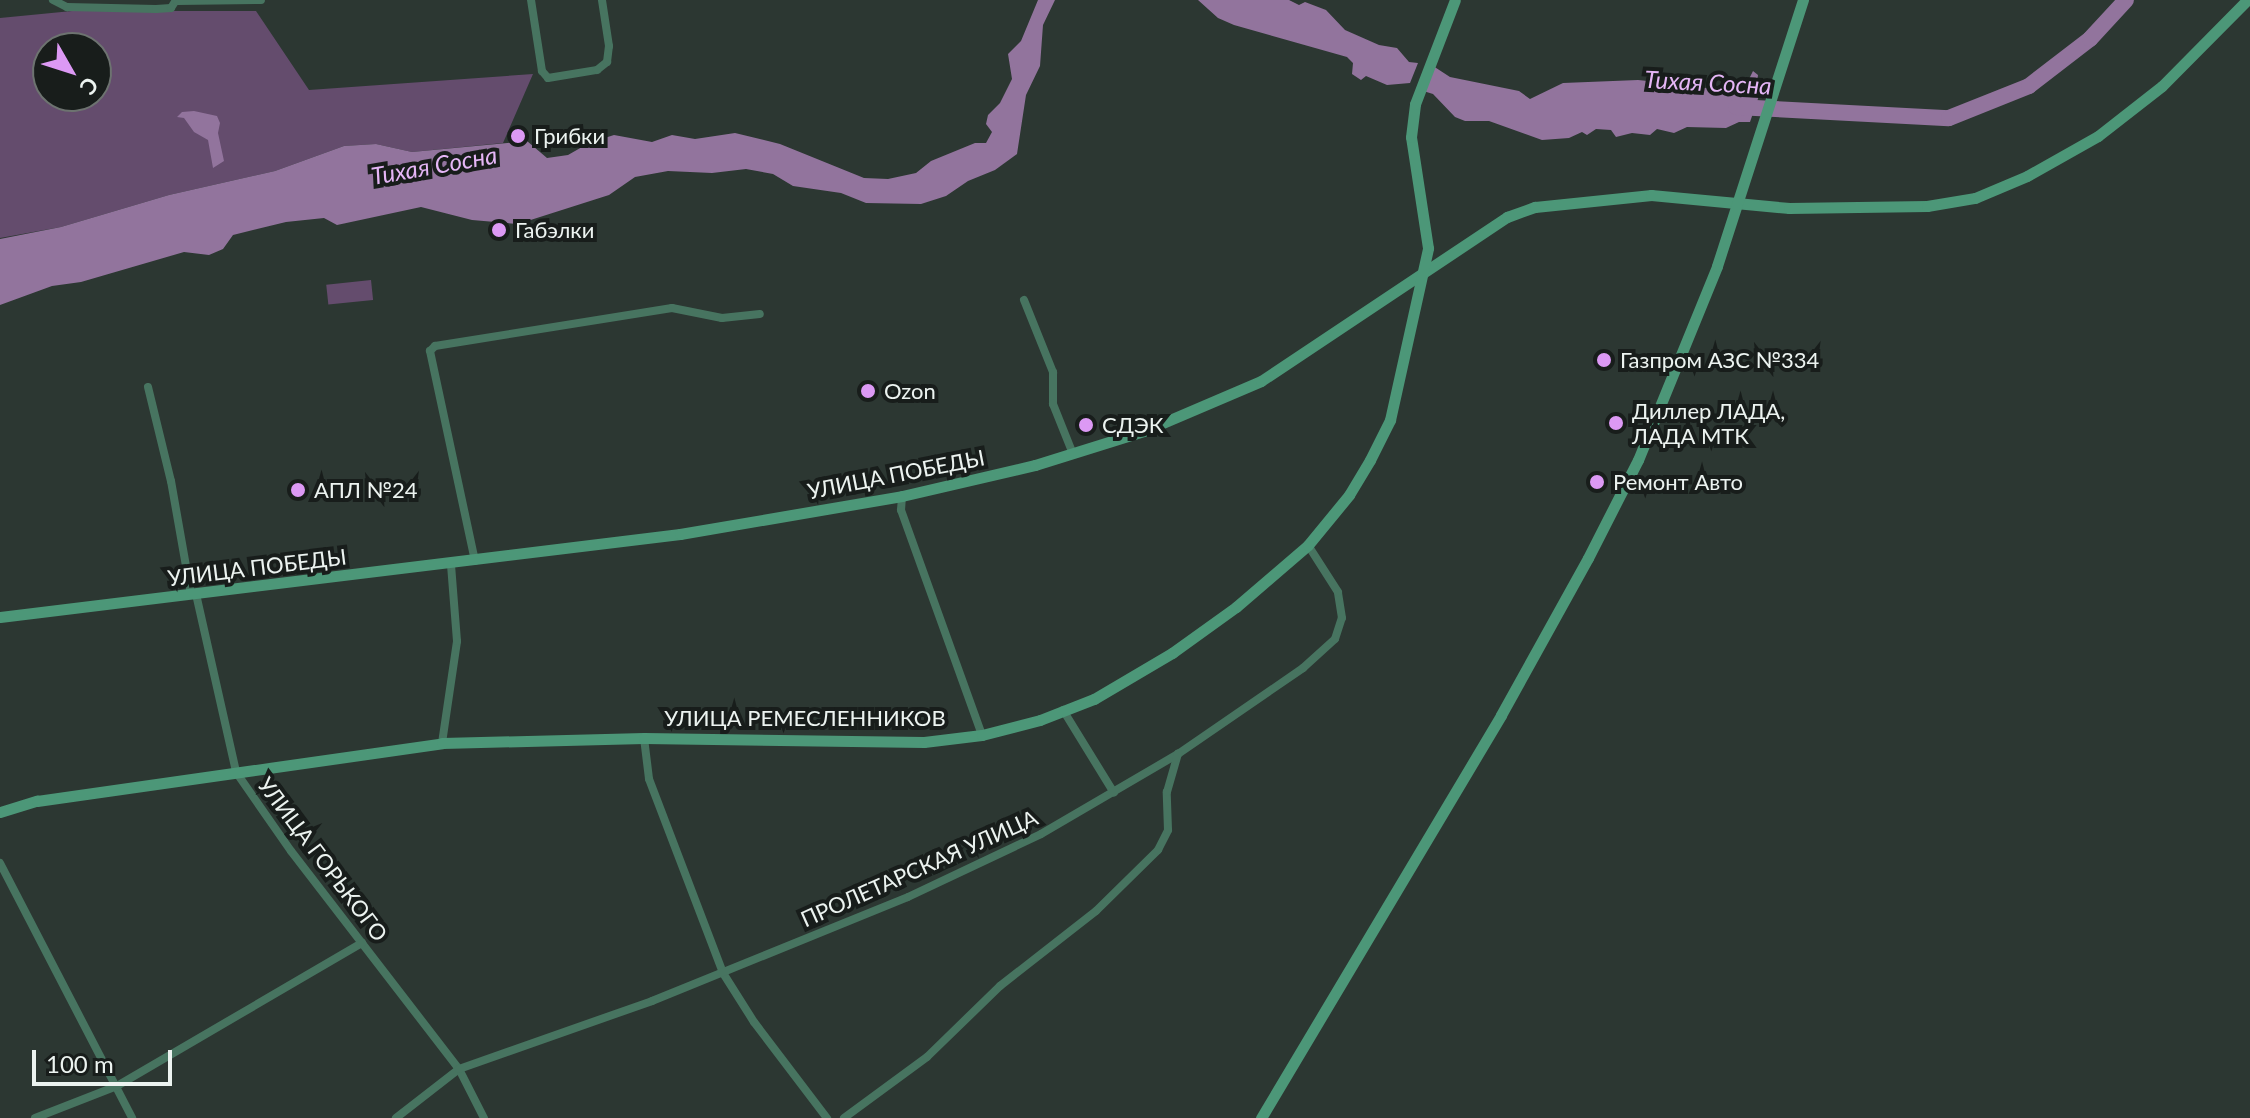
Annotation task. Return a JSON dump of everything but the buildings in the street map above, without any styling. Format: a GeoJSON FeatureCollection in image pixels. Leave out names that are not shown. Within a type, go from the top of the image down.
{"type":"FeatureCollection","features":[{"type":"Feature","properties":{"kind":"main road","name":"УЛИЦА РЕМЕСЛЕННИКОВ"},"geometry":{"type":"LineString","coordinates":[[0,812],[37,801],[442,743],[644,738],[924,742],[982,735],[1040,720],[1094,699],[1172,653],[1236,607],[1308,545],[1349,495],[1390,420],[1428,248],[1411,137],[1415,104],[1455,0]]}},
{"type":"Feature","properties":{"kind":"main road"},"geometry":{"type":"LineString","coordinates":[[1261,1118],[1501,715],[1638,460],[1717,266],[1803,0]]}},
{"type":"Feature","properties":{"kind":"main road","name":"УЛИЦА ПОБЕДЫ"},"geometry":{"type":"LineString","coordinates":[[0,617],[475,562],[680,534],[902,496],[1073,454],[1144,431],[1261,381],[1507,217],[1535,207],[1651,195],[1737,205],[1927,206],[1975,198],[2027,176],[2098,136],[2162,86],[2247,0]]}},
{"type":"Feature","properties":{"kind":"street"},"geometry":{"type":"LineString","coordinates":[[53,0],[67,7],[156,9],[171,8],[176,0],[261,0]]}},
{"type":"Feature","properties":{"kind":"street"},"geometry":{"type":"LineString","coordinates":[[531,0],[542,71],[548,78],[597,70],[607,62],[609,46],[602,0]]}},
{"type":"Feature","properties":{"kind":"street"},"geometry":{"type":"LineString","coordinates":[[1024,300],[1053,372],[1053,404],[1073,454]]}},
{"type":"Feature","properties":{"kind":"street"},"geometry":{"type":"LineString","coordinates":[[475,562],[430,351],[441,342],[672,308],[722,318],[760,314]]}},
{"type":"Feature","properties":{"kind":"street","name":"УЛИЦА ГОРЬКОГО"},"geometry":{"type":"LineString","coordinates":[[148,387],[236,772],[459,1069],[484,1118]]}},
{"type":"Feature","properties":{"kind":"street"},"geometry":{"type":"LineString","coordinates":[[902,496],[901,510],[982,735]]}},
{"type":"Feature","properties":{"kind":"street","name":"ПРОЛЕТАРСКАЯ УЛИЦА"},"geometry":{"type":"LineString","coordinates":[[396,1118],[459,1069],[723,973],[908,897],[1041,834],[1178,754],[1303,668],[1335,639],[1342,618],[1338,592],[1308,545]]}},
{"type":"Feature","properties":{"kind":"street"},"geometry":{"type":"LineString","coordinates":[[442,743],[457,641],[451,564]]}},
{"type":"Feature","properties":{"kind":"street"},"geometry":{"type":"LineString","coordinates":[[1063,710],[1114,793]]}},
{"type":"Feature","properties":{"kind":"street"},"geometry":{"type":"LineString","coordinates":[[644,738],[649,779],[723,973],[754,1022],[827,1118]]}},
{"type":"Feature","properties":{"kind":"street"},"geometry":{"type":"LineString","coordinates":[[844,1118],[927,1057],[1000,986],[1096,911],[1158,850],[1168,830],[1167,792],[1178,754]]}},
{"type":"Feature","properties":{"kind":"street"},"geometry":{"type":"LineString","coordinates":[[0,863],[132,1118]]}},
{"type":"Feature","properties":{"kind":"street"},"geometry":{"type":"LineString","coordinates":[[35,1118],[117,1086],[362,943]]}},
{"type":"Feature","properties":{"kind":"shaded area"},"geometry":{"type":"Polygon","coordinates":[[[72,11],[256,11],[309,90],[533,74],[503,143],[412,152],[376,144],[344,146],[275,171],[169,195],[61,227],[0,238],[0,18],[72,11]]]}},
{"type":"Feature","properties":{"kind":"shaded area"},"geometry":{"type":"Polygon","coordinates":[[[371,280],[373,300],[328,305],[326,285],[371,280]]]}},
{"type":"Feature","properties":{"kind":"water"},"geometry":{"type":"Polygon","coordinates":[[[1038,0],[1055,0],[1043,25],[1040,66],[1026,95],[1017,154],[995,170],[968,181],[946,196],[921,204],[866,203],[841,193],[793,186],[773,174],[746,169],[712,173],[668,171],[635,177],[609,195],[518,224],[472,220],[421,207],[337,225],[324,218],[286,222],[233,235],[223,249],[209,255],[184,252],[81,282],[52,286],[0,305],[0,239],[61,227],[169,195],[275,171],[344,146],[376,144],[412,152],[527,141],[547,158],[568,155],[589,143],[614,135],[652,142],[672,135],[695,139],[735,133],[780,144],[864,178],[888,179],[916,173],[931,161],[975,143],[986,143],[992,132],[986,124],[988,115],[1000,103],[1012,79],[1008,54],[1021,41],[1038,0]]]}},
{"type":"Feature","properties":{"kind":"water"},"geometry":{"type":"Polygon","coordinates":[[[1198,0],[1289,0],[1299,5],[1305,2],[1326,10],[1345,30],[1379,45],[1397,48],[1409,62],[1418,63],[1410,83],[1387,85],[1366,76],[1361,80],[1352,74],[1353,63],[1347,57],[1234,25],[1218,18],[1198,0]]]}},
{"type":"Feature","properties":{"kind":"water"},"geometry":{"type":"Polygon","coordinates":[[[1430,64],[1450,77],[1519,91],[1530,99],[1563,83],[1638,80],[1658,82],[1663,89],[1740,87],[1748,81],[1753,71],[1758,75],[1757,84],[1762,87],[1750,122],[1739,122],[1726,128],[1687,127],[1674,133],[1657,129],[1650,135],[1632,133],[1616,137],[1611,130],[1596,129],[1587,135],[1582,132],[1569,138],[1542,140],[1489,121],[1465,121],[1455,117],[1433,94],[1420,90],[1430,64]]]}},
{"type":"Feature","properties":{"kind":"water"},"geometry":{"type":"Polygon","coordinates":[[[182,112],[217,116],[220,123],[218,133],[224,161],[213,168],[208,140],[194,132],[184,118],[177,117],[182,112]]]}},
{"type":"Feature","properties":{"kind":"waterway","name":"Тихая Сосна"},"geometry":{"type":"LineString","coordinates":[[1736,107],[1949,118],[2029,86],[2090,39],[2126,0]]}},
{"type":"Feature","properties":{"kind":"place","name":"Грибки"},"geometry":{"type":"Point","coordinates":[518,136]}},
{"type":"Feature","properties":{"kind":"place","name":"Габэлки"},"geometry":{"type":"Point","coordinates":[499,230]}},
{"type":"Feature","properties":{"kind":"place","name":"Газпром АЗС №334"},"geometry":{"type":"Point","coordinates":[1604,360]}},
{"type":"Feature","properties":{"kind":"place","name":"Ozon"},"geometry":{"type":"Point","coordinates":[868,391]}},
{"type":"Feature","properties":{"kind":"place","name":"Диллер ЛАДА, ЛАДА МТК"},"geometry":{"type":"Point","coordinates":[1616,423]}},
{"type":"Feature","properties":{"kind":"place","name":"СДЭК"},"geometry":{"type":"Point","coordinates":[1086,425]}},
{"type":"Feature","properties":{"kind":"place","name":"Ремонт Авто"},"geometry":{"type":"Point","coordinates":[1597,482]}},
{"type":"Feature","properties":{"kind":"place","name":"АПЛ №24"},"geometry":{"type":"Point","coordinates":[298,490]}}]}
